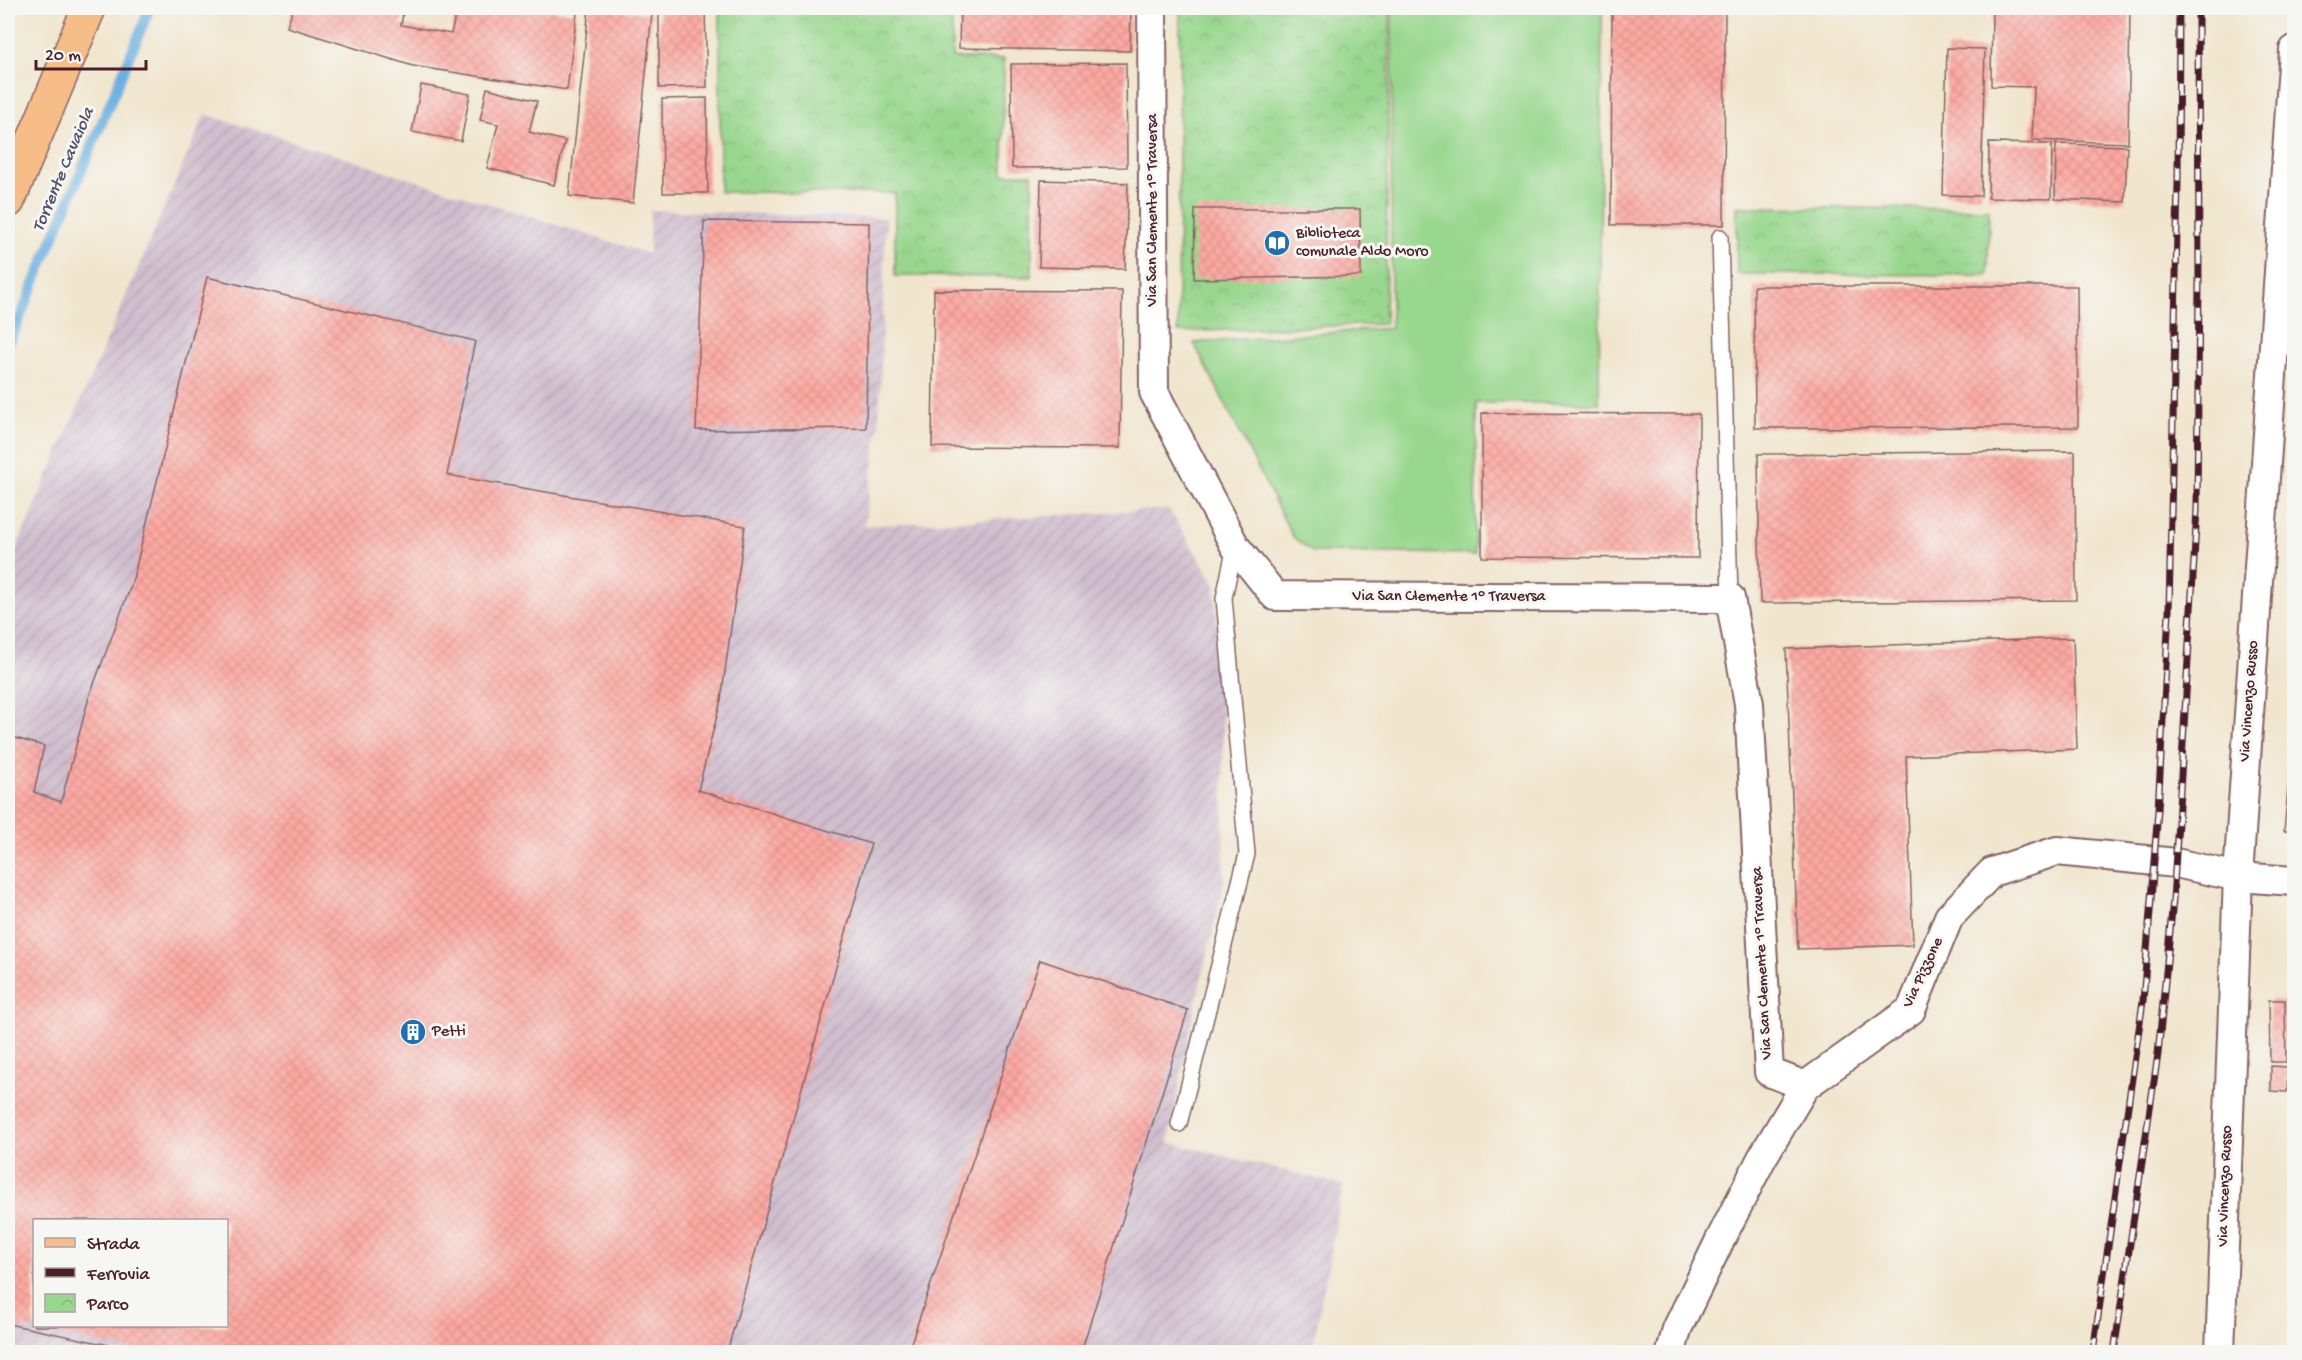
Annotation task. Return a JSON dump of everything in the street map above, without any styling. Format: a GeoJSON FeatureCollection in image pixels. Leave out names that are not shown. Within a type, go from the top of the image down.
{"type":"FeatureCollection","features":[{"type":"Feature","properties":{"kind":"main road"},"geometry":{"type":"LineString","coordinates":[[8,201],[88,8]]}},
{"type":"Feature","properties":{"kind":"street","name":"Via San Clemente 1° Traversa"},"geometry":{"type":"LineString","coordinates":[[1152,8],[1154,393],[1235,546],[1275,596],[1730,598],[1749,704],[1769,1072],[1806,1086]]}},
{"type":"Feature","properties":{"kind":"street","name":"Via Vincenzo Russo"},"geometry":{"type":"LineString","coordinates":[[2220,1353],[2238,877],[2295,50]]}},
{"type":"Feature","properties":{"kind":"street","name":"Via Pizzone"},"geometry":{"type":"LineString","coordinates":[[1671,1353],[1677,1329],[1720,1240],[1762,1158],[1806,1086],[1911,1010],[1949,917],[1992,872],[2057,851],[2176,863],[2238,877],[2295,881]]}},
{"type":"Feature","properties":{"kind":"lane"},"geometry":{"type":"LineString","coordinates":[[1720,237],[1730,598]]}},
{"type":"Feature","properties":{"kind":"lane"},"geometry":{"type":"LineString","coordinates":[[1179,1124],[1247,854],[1224,598],[1235,546]]}},
{"type":"Feature","properties":{"kind":"shaded area"},"geometry":{"type":"Polygon","coordinates":[[[205,114],[649,254],[650,210],[886,218],[879,426],[864,526],[1169,509],[1215,584],[1223,728],[1224,883],[1195,1006],[1168,1142],[1343,1185],[1312,1352],[8,1352],[8,568],[205,114]]]}},
{"type":"Feature","properties":{"kind":"green space"},"geometry":{"type":"Polygon","coordinates":[[[720,8],[952,8],[952,58],[1004,59],[1003,174],[1032,174],[1032,277],[895,276],[895,193],[720,192],[720,8]]]}},
{"type":"Feature","properties":{"kind":"green space"},"geometry":{"type":"Polygon","coordinates":[[[1180,8],[1390,8],[1385,324],[1178,332],[1180,8]]]}},
{"type":"Feature","properties":{"kind":"green space"},"geometry":{"type":"Polygon","coordinates":[[[1392,8],[1602,8],[1599,403],[1476,403],[1475,554],[1313,552],[1293,537],[1194,343],[1391,328],[1392,8]]]}},
{"type":"Feature","properties":{"kind":"green space"},"geometry":{"type":"Polygon","coordinates":[[[1737,207],[1989,209],[1988,275],[1737,274],[1737,207]]]}},
{"type":"Feature","properties":{"kind":"building"},"geometry":{"type":"Polygon","coordinates":[[[293,8],[404,8],[401,25],[451,34],[457,8],[534,8],[577,13],[567,90],[413,66],[287,27],[293,8]]]}},
{"type":"Feature","properties":{"kind":"building"},"geometry":{"type":"Polygon","coordinates":[[[589,8],[652,13],[633,203],[569,196],[589,8]]]}},
{"type":"Feature","properties":{"kind":"building"},"geometry":{"type":"Polygon","coordinates":[[[659,8],[705,8],[707,87],[659,88],[659,8]]]}},
{"type":"Feature","properties":{"kind":"building"},"geometry":{"type":"Polygon","coordinates":[[[960,8],[1131,8],[1130,51],[959,48],[960,8]]]}},
{"type":"Feature","properties":{"kind":"building"},"geometry":{"type":"Polygon","coordinates":[[[1612,8],[1725,8],[1724,225],[1611,225],[1612,8]]]}},
{"type":"Feature","properties":{"kind":"building"},"geometry":{"type":"Polygon","coordinates":[[[1992,8],[2130,8],[2128,143],[2032,140],[2034,87],[1991,86],[1992,8]]]}},
{"type":"Feature","properties":{"kind":"building"},"geometry":{"type":"Polygon","coordinates":[[[1947,48],[1985,49],[1981,196],[1943,195],[1947,48]]]}},
{"type":"Feature","properties":{"kind":"building"},"geometry":{"type":"Polygon","coordinates":[[[1126,63],[1127,167],[1012,168],[1011,64],[1126,63]]]}},
{"type":"Feature","properties":{"kind":"building"},"geometry":{"type":"Polygon","coordinates":[[[421,85],[470,94],[461,141],[412,132],[421,85]]]}},
{"type":"Feature","properties":{"kind":"building"},"geometry":{"type":"Polygon","coordinates":[[[487,88],[537,101],[529,132],[565,141],[554,185],[487,168],[498,124],[480,120],[487,88]]]}},
{"type":"Feature","properties":{"kind":"building"},"geometry":{"type":"Polygon","coordinates":[[[707,98],[708,193],[663,193],[662,99],[707,98]]]}},
{"type":"Feature","properties":{"kind":"building"},"geometry":{"type":"Polygon","coordinates":[[[1989,143],[2052,144],[2051,199],[1988,198],[1989,143]]]}},
{"type":"Feature","properties":{"kind":"building"},"geometry":{"type":"Polygon","coordinates":[[[2056,144],[2127,146],[2125,202],[2055,199],[2056,144]]]}},
{"type":"Feature","properties":{"kind":"building"},"geometry":{"type":"Polygon","coordinates":[[[1041,180],[1128,183],[1125,269],[1039,267],[1041,180]]]}},
{"type":"Feature","properties":{"kind":"building","name":"Biblioteca comunale Aldo Moro"},"geometry":{"type":"Polygon","coordinates":[[[1195,209],[1360,209],[1361,276],[1194,279],[1195,209]]]}},
{"type":"Feature","properties":{"kind":"building"},"geometry":{"type":"Polygon","coordinates":[[[704,221],[869,223],[866,428],[696,430],[704,221]]]}},
{"type":"Feature","properties":{"kind":"building","name":"Petti"},"geometry":{"type":"Polygon","coordinates":[[[207,277],[475,341],[447,475],[745,526],[721,700],[698,790],[871,844],[727,1352],[142,1352],[8,1324],[8,736],[44,746],[34,792],[61,802],[89,697],[132,583],[207,277]]]}},
{"type":"Feature","properties":{"kind":"building"},"geometry":{"type":"Polygon","coordinates":[[[1754,286],[2077,286],[2078,427],[1755,428],[1754,286]]]}},
{"type":"Feature","properties":{"kind":"building"},"geometry":{"type":"Polygon","coordinates":[[[934,290],[1122,291],[1120,448],[932,447],[934,290]]]}},
{"type":"Feature","properties":{"kind":"building"},"geometry":{"type":"Polygon","coordinates":[[[1482,413],[1699,414],[1698,558],[1482,557],[1482,413]]]}},
{"type":"Feature","properties":{"kind":"building"},"geometry":{"type":"Polygon","coordinates":[[[2075,451],[2076,600],[1760,603],[1758,454],[2075,451]]]}},
{"type":"Feature","properties":{"kind":"building"},"geometry":{"type":"Polygon","coordinates":[[[2073,638],[2077,749],[1906,756],[1913,945],[1798,949],[1786,649],[2073,638]]]}},
{"type":"Feature","properties":{"kind":"building"},"geometry":{"type":"Polygon","coordinates":[[[2293,736],[2294,831],[2284,831],[2293,736]]]}},
{"type":"Feature","properties":{"kind":"building"},"geometry":{"type":"Polygon","coordinates":[[[1040,960],[1188,1010],[1081,1352],[908,1352],[1040,960]]]}},
{"type":"Feature","properties":{"kind":"building"},"geometry":{"type":"Polygon","coordinates":[[[2269,1000],[2285,1000],[2286,1062],[2270,1062],[2269,1000]]]}},
{"type":"Feature","properties":{"kind":"building"},"geometry":{"type":"Polygon","coordinates":[[[2271,1066],[2288,1067],[2287,1092],[2271,1091],[2271,1066]]]}},
{"type":"Feature","properties":{"kind":"waterway","name":"Torrente Cavaiola"},"geometry":{"type":"LineString","coordinates":[[8,346],[150,8]]}},
{"type":"Feature","properties":{"kind":"railway"},"geometry":{"type":"LineString","coordinates":[[2093,1352],[2143,1001],[2158,810],[2169,612],[2178,182],[2179,8]]}},
{"type":"Feature","properties":{"kind":"railway"},"geometry":{"type":"LineString","coordinates":[[2114,1352],[2158,1054],[2173,900],[2183,744],[2197,509],[2198,8]]}},
{"type":"Feature","properties":{"kind":"place","name":"Biblioteca comunale Aldo Moro"},"geometry":{"type":"Point","coordinates":[1277,243]}},
{"type":"Feature","properties":{"kind":"place","name":"Petti"},"geometry":{"type":"Point","coordinates":[413,1032]}}]}
